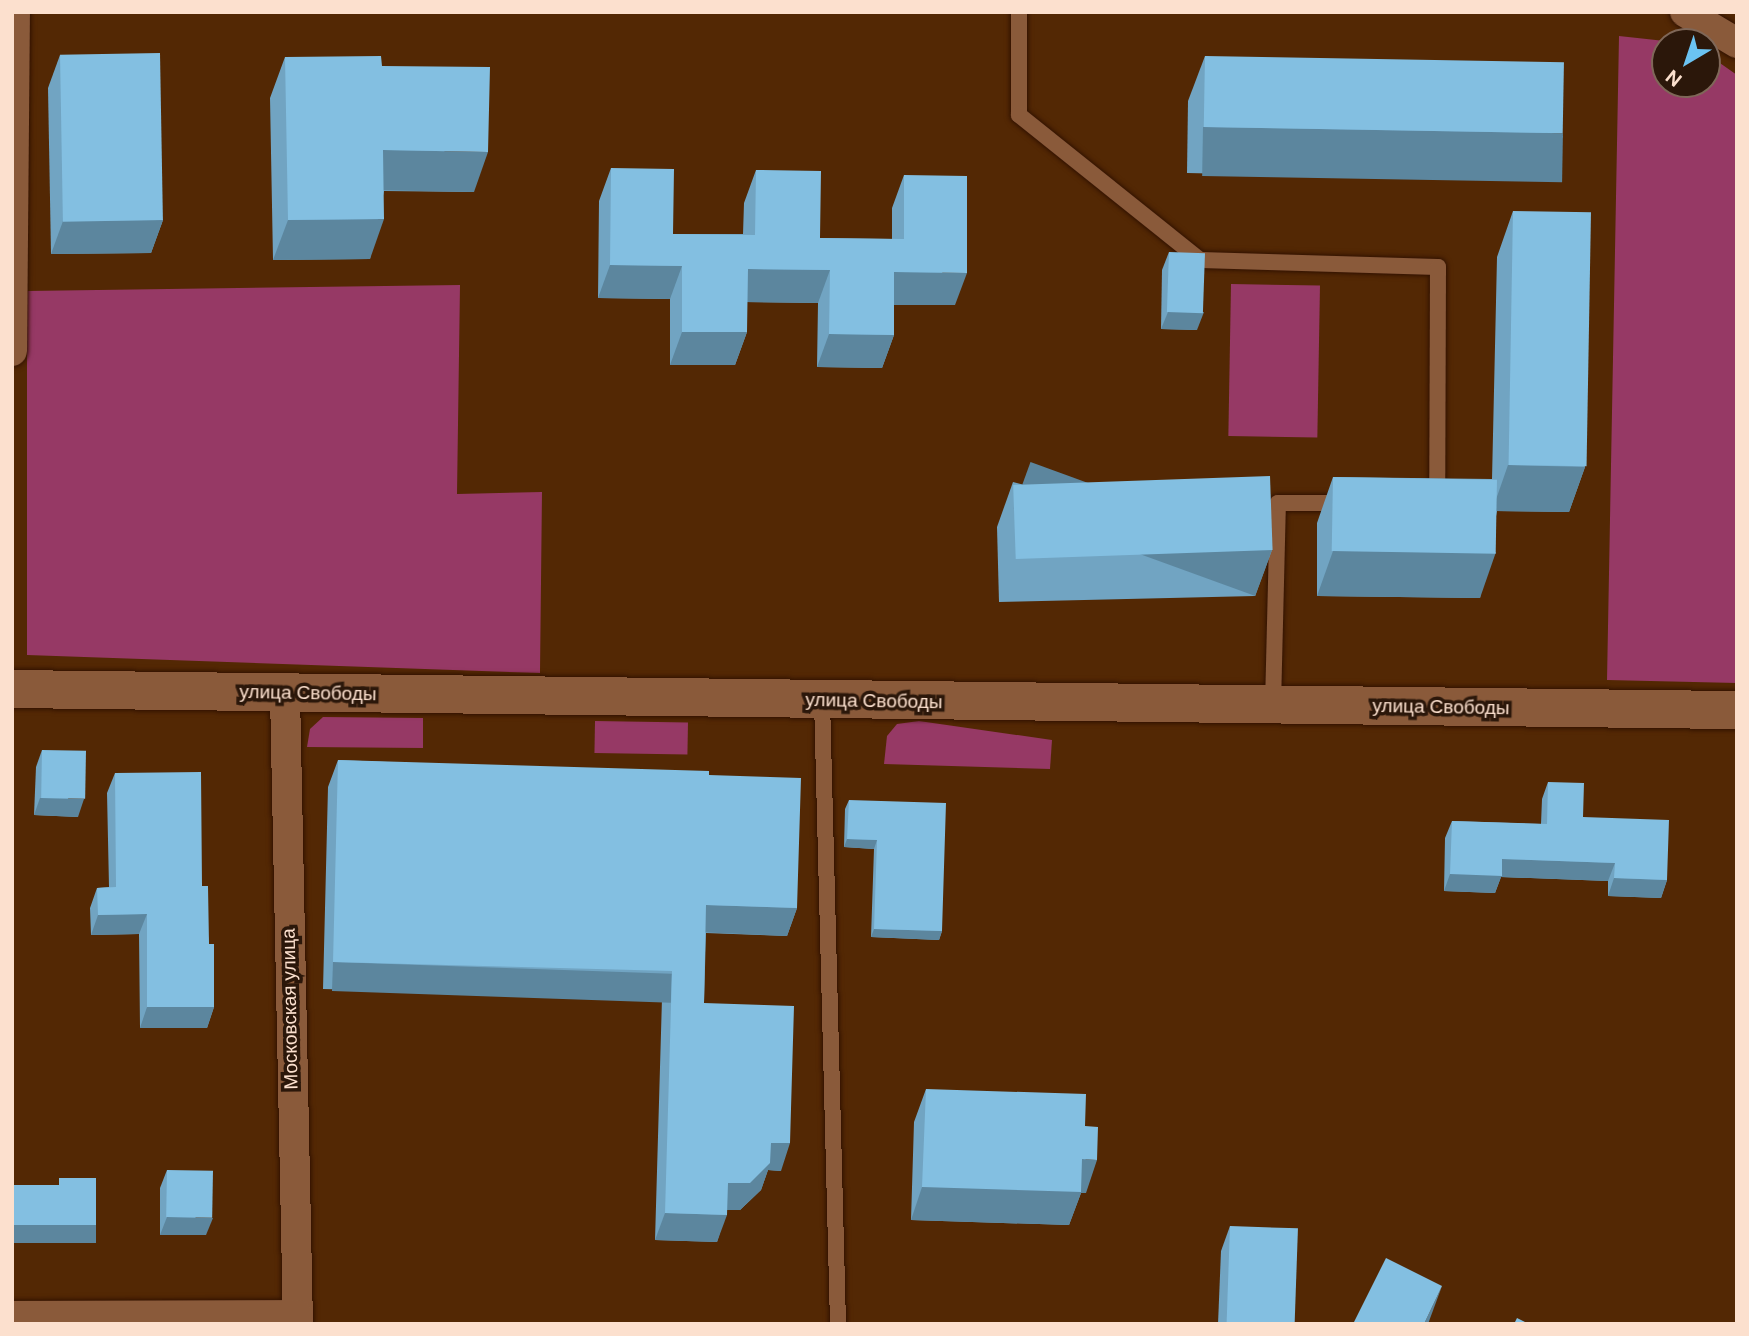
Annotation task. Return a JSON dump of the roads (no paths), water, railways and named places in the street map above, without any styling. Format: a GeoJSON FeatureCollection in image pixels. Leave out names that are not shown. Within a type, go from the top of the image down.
{"type":"FeatureCollection","features":[{"type":"Feature","properties":{"kind":"street"},"geometry":{"type":"LineString","coordinates":[[12,351],[15,12]]}},
{"type":"Feature","properties":{"kind":"street"},"geometry":{"type":"LineString","coordinates":[[1685,12],[1737,43]]}},
{"type":"Feature","properties":{"kind":"street","name":"улица Свободы"},"geometry":{"type":"LineString","coordinates":[[12,689],[1737,710]]}},
{"type":"Feature","properties":{"kind":"street","name":"Московская улица"},"geometry":{"type":"LineString","coordinates":[[285,694],[298,1319]]}},
{"type":"Feature","properties":{"kind":"street"},"geometry":{"type":"LineString","coordinates":[[12,1316],[298,1319]]}},
{"type":"Feature","properties":{"kind":"lane"},"geometry":{"type":"LineString","coordinates":[[1019,12],[1019,115],[1200,260],[1438,268],[1437,503],[1423,503]]}},
{"type":"Feature","properties":{"kind":"lane"},"geometry":{"type":"LineString","coordinates":[[1273,705],[1271,503],[1357,503]]}},
{"type":"Feature","properties":{"kind":"lane"},"geometry":{"type":"LineString","coordinates":[[822,700],[838,1324]]}}]}
